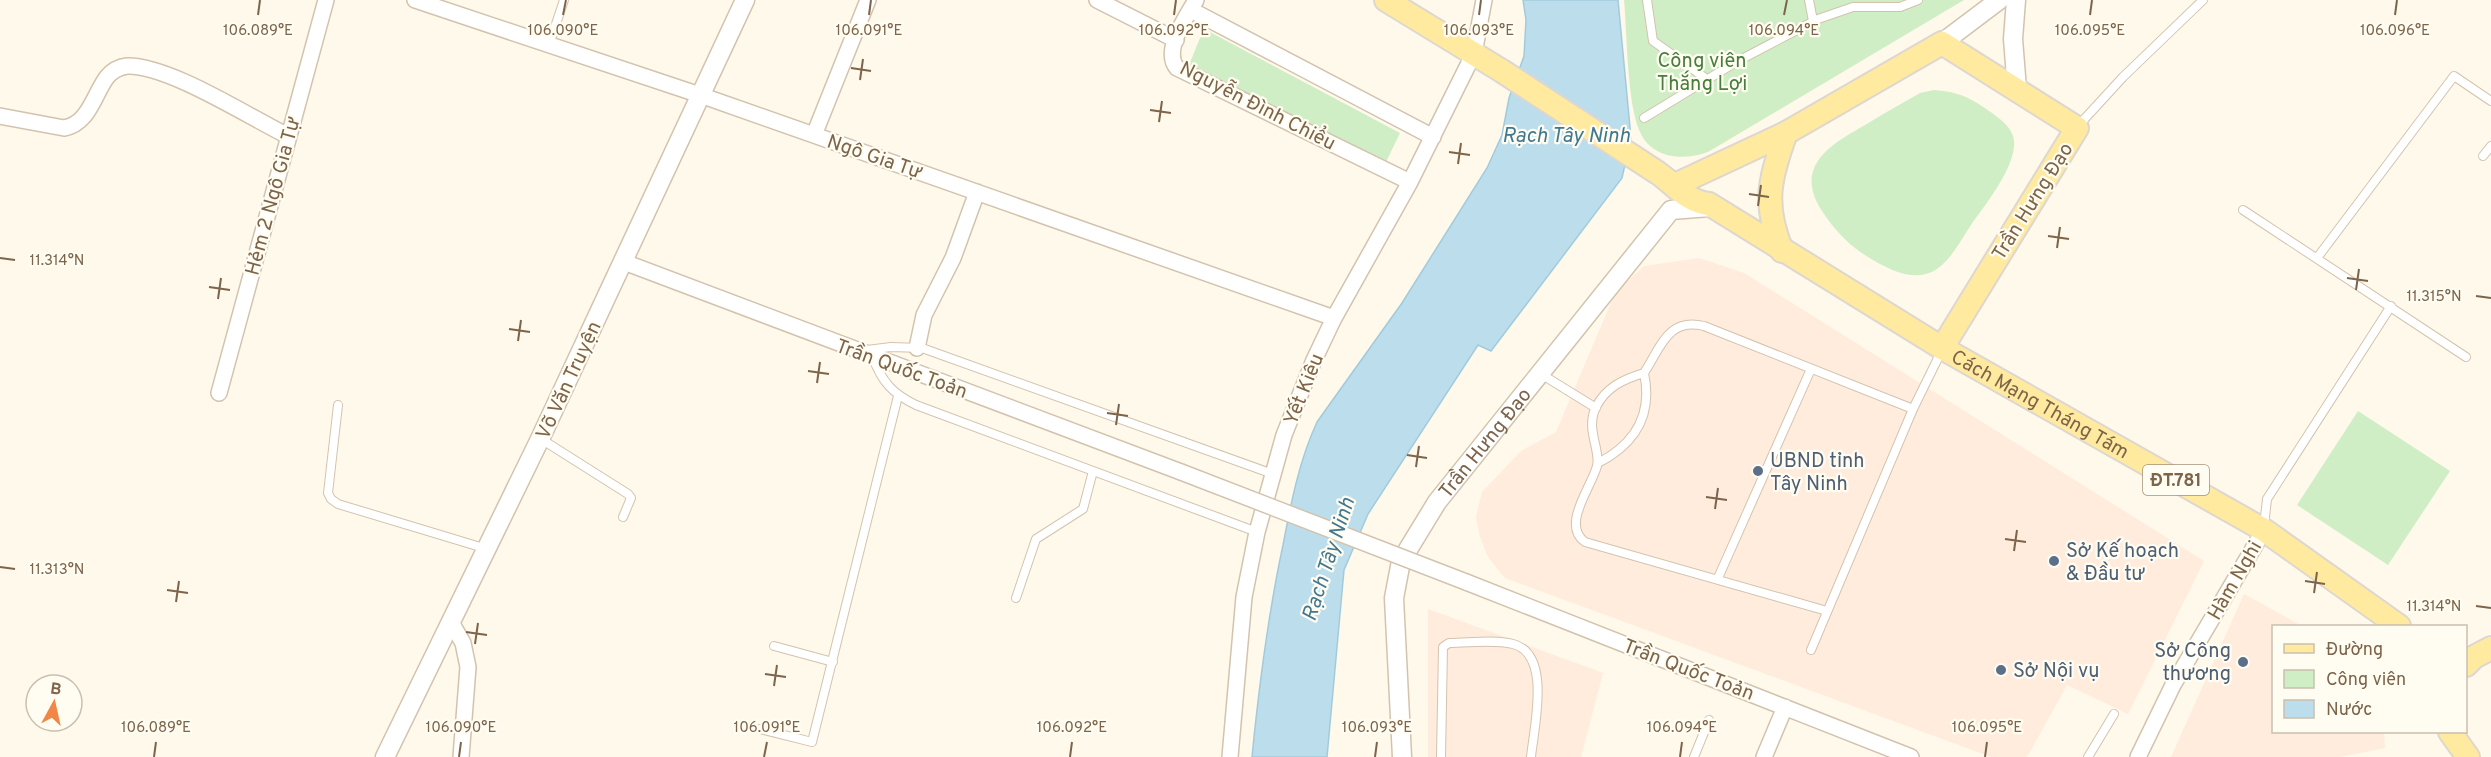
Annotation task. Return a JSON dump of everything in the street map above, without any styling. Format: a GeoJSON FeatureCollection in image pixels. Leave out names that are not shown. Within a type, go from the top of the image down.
{"type":"FeatureCollection","features":[{"type":"Feature","properties":{"kind":"main road"},"geometry":{"type":"LineString","coordinates":[[1386,0],[1473,53]]}},
{"type":"Feature","properties":{"kind":"main road"},"geometry":{"type":"LineString","coordinates":[[1668,180],[1786,133],[1942,43]]}},
{"type":"Feature","properties":{"kind":"main road","name":"Trần Hưng Đạo"},"geometry":{"type":"LineString","coordinates":[[1942,43],[2077,128],[1942,348]]}},
{"type":"Feature","properties":{"kind":"main road","name":"Cách Mạng Tháng Tám"},"geometry":{"type":"LineString","coordinates":[[1473,53],[1668,180],[1685,184],[1704,195],[1712,206],[1942,348],[2264,530],[2396,625]]}},
{"type":"Feature","properties":{"kind":"main road"},"geometry":{"type":"LineString","coordinates":[[1782,251],[1772,224],[1769,200],[1777,157],[1786,133]]}},
{"type":"Feature","properties":{"kind":"main road"},"geometry":{"type":"LineString","coordinates":[[2467,664],[2474,657],[2491,648]]}},
{"type":"Feature","properties":{"kind":"main road"},"geometry":{"type":"LineString","coordinates":[[2450,733],[2451,757]]}},
{"type":"Feature","properties":{"kind":"main road"},"geometry":{"type":"LineString","coordinates":[[2451,733],[2468,757]]}},
{"type":"Feature","properties":{"kind":"street","name":"Hẻm 2 Ngô Gia Tự"},"geometry":{"type":"LineString","coordinates":[[219,393],[326,0]]}},
{"type":"Feature","properties":{"kind":"street","name":"Ngô Gia Tự"},"geometry":{"type":"LineString","coordinates":[[415,0],[703,96],[1334,318]]}},
{"type":"Feature","properties":{"kind":"street","name":"Võ Văn Truyện"},"geometry":{"type":"LineString","coordinates":[[385,757],[540,439],[703,96],[746,0]]}},
{"type":"Feature","properties":{"kind":"street"},"geometry":{"type":"LineString","coordinates":[[814,135],[868,0]]}},
{"type":"Feature","properties":{"kind":"street","name":"Nguyễn Đình Chiểu"},"geometry":{"type":"LineString","coordinates":[[1097,0],[1176,40],[1172,58],[1174,65],[1180,70],[1410,182]]}},
{"type":"Feature","properties":{"kind":"street","name":"Yết Kiêu"},"geometry":{"type":"LineString","coordinates":[[1230,757],[1244,597],[1257,532],[1284,435],[1314,360],[1334,318],[1410,182],[1473,53],[1484,0]]}},
{"type":"Feature","properties":{"kind":"street"},"geometry":{"type":"LineString","coordinates":[[2016,0],[2013,39],[2017,89]]}},
{"type":"Feature","properties":{"kind":"street"},"geometry":{"type":"LineString","coordinates":[[1942,43],[1992,2]]}},
{"type":"Feature","properties":{"kind":"street"},"geometry":{"type":"LineString","coordinates":[[1176,40],[1193,5],[1433,137]]}},
{"type":"Feature","properties":{"kind":"street"},"geometry":{"type":"LineString","coordinates":[[0,116],[64,128],[72,127],[84,117],[107,77],[116,69],[127,66],[161,73],[288,136]]}},
{"type":"Feature","properties":{"kind":"street"},"geometry":{"type":"LineString","coordinates":[[1668,180],[1671,210],[1712,206]]}},
{"type":"Feature","properties":{"kind":"street"},"geometry":{"type":"LineString","coordinates":[[917,348],[924,315],[953,258],[977,192]]}},
{"type":"Feature","properties":{"kind":"street","name":"Trần Hưng Đạo"},"geometry":{"type":"LineString","coordinates":[[1402,757],[1394,598],[1401,561],[1437,502],[1671,210]]}},
{"type":"Feature","properties":{"kind":"street","name":"Trần Quốc Toản"},"geometry":{"type":"LineString","coordinates":[[624,262],[1181,472],[1911,757]]}},
{"type":"Feature","properties":{"kind":"street","name":"Hàm Nghi"},"geometry":{"type":"LineString","coordinates":[[2138,757],[2173,685],[2264,530]]}},
{"type":"Feature","properties":{"kind":"street"},"geometry":{"type":"LineString","coordinates":[[451,622],[463,643],[468,667],[461,757]]}},
{"type":"Feature","properties":{"kind":"street"},"geometry":{"type":"LineString","coordinates":[[1764,757],[1785,706]]}},
{"type":"Feature","properties":{"kind":"lane"},"geometry":{"type":"LineString","coordinates":[[549,45],[564,0]]}},
{"type":"Feature","properties":{"kind":"lane"},"geometry":{"type":"LineString","coordinates":[[1647,0],[1653,41],[1708,80]]}},
{"type":"Feature","properties":{"kind":"lane"},"geometry":{"type":"LineString","coordinates":[[1809,0],[1814,21]]}},
{"type":"Feature","properties":{"kind":"lane"},"geometry":{"type":"LineString","coordinates":[[1644,118],[1814,21],[1853,7],[1900,7],[1918,0]]}},
{"type":"Feature","properties":{"kind":"lane"},"geometry":{"type":"LineString","coordinates":[[2077,128],[2123,77],[2203,0]]}},
{"type":"Feature","properties":{"kind":"lane"},"geometry":{"type":"LineString","coordinates":[[2317,258],[2454,76],[2491,101]]}},
{"type":"Feature","properties":{"kind":"lane"},"geometry":{"type":"LineString","coordinates":[[2483,156],[2491,146]]}},
{"type":"Feature","properties":{"kind":"lane"},"geometry":{"type":"LineString","coordinates":[[2243,210],[2466,357]]}},
{"type":"Feature","properties":{"kind":"lane"},"geometry":{"type":"LineString","coordinates":[[2264,530],[2267,499],[2391,306]]}},
{"type":"Feature","properties":{"kind":"lane"},"geometry":{"type":"LineString","coordinates":[[1598,463],[1624,448],[1635,434],[1647,404],[1644,373],[1672,330],[1680,324],[1704,326],[1913,409]]}},
{"type":"Feature","properties":{"kind":"lane"},"geometry":{"type":"LineString","coordinates":[[1257,532],[916,405],[898,396],[882,380],[866,354],[891,347],[917,348],[1273,474]]}},
{"type":"Feature","properties":{"kind":"lane"},"geometry":{"type":"LineString","coordinates":[[1811,650],[1913,409],[1942,348]]}},
{"type":"Feature","properties":{"kind":"lane"},"geometry":{"type":"LineString","coordinates":[[1718,578],[1811,369]]}},
{"type":"Feature","properties":{"kind":"lane"},"geometry":{"type":"LineString","coordinates":[[1644,373],[1625,379],[1614,386],[1596,408],[1592,427],[1598,463],[1575,522],[1580,538],[1586,542],[1827,611]]}},
{"type":"Feature","properties":{"kind":"lane"},"geometry":{"type":"LineString","coordinates":[[1540,374],[1596,408]]}},
{"type":"Feature","properties":{"kind":"lane"},"geometry":{"type":"LineString","coordinates":[[760,729],[812,741],[898,396]]}},
{"type":"Feature","properties":{"kind":"lane"},"geometry":{"type":"LineString","coordinates":[[338,405],[328,493],[331,499],[338,504],[487,549]]}},
{"type":"Feature","properties":{"kind":"lane"},"geometry":{"type":"LineString","coordinates":[[540,439],[628,494],[631,498],[623,517]]}},
{"type":"Feature","properties":{"kind":"lane"},"geometry":{"type":"LineString","coordinates":[[1016,598],[1036,539],[1083,509],[1093,471]]}},
{"type":"Feature","properties":{"kind":"lane"},"geometry":{"type":"LineString","coordinates":[[1441,757],[1442,653],[1449,643],[1512,644],[1520,646],[1532,658],[1538,675],[1531,757]]}},
{"type":"Feature","properties":{"kind":"lane"},"geometry":{"type":"LineString","coordinates":[[774,646],[833,662]]}},
{"type":"Feature","properties":{"kind":"lane"},"geometry":{"type":"LineString","coordinates":[[2088,757],[2114,714]]}},
{"type":"Feature","properties":{"kind":"lane"},"geometry":{"type":"LineString","coordinates":[[1694,757],[1709,720]]}},
{"type":"Feature","properties":{"kind":"shaded area","name":"UBND tỉnh Tây Ninh"},"geometry":{"type":"Polygon","coordinates":[[[1699,258],[1744,273],[2204,561],[2128,714],[2067,685],[2027,757],[1991,757],[1505,578],[1488,557],[1480,537],[1476,517],[1482,492],[1521,451],[1556,432],[1616,291],[1644,266],[1699,258]]]}},
{"type":"Feature","properties":{"kind":"shaded area"},"geometry":{"type":"Polygon","coordinates":[[[2244,594],[2300,625],[2272,625],[2272,733],[2384,733],[2385,748],[2340,757],[2171,757],[2244,594]]]}},
{"type":"Feature","properties":{"kind":"shaded area"},"geometry":{"type":"Polygon","coordinates":[[[1428,609],[1603,673],[1581,757],[1428,757],[1428,609]]]}},
{"type":"Feature","properties":{"kind":"green space","name":"Công viên Thắng Lợi"},"geometry":{"type":"Polygon","coordinates":[[[1624,0],[1964,0],[1708,152],[1679,157],[1660,153],[1652,148],[1640,132],[1632,105],[1624,0]]]}},
{"type":"Feature","properties":{"kind":"green space"},"geometry":{"type":"Polygon","coordinates":[[[1208,31],[1400,133],[1386,162],[1189,65],[1200,38],[1208,31]]]}},
{"type":"Feature","properties":{"kind":"green space"},"geometry":{"type":"Polygon","coordinates":[[[1934,90],[1951,92],[1978,103],[2010,129],[2014,146],[2007,170],[1993,195],[1947,261],[1926,274],[1907,274],[1878,263],[1847,241],[1822,211],[1814,195],[1812,181],[1814,169],[1828,149],[1920,93],[1934,90]]]}},
{"type":"Feature","properties":{"kind":"green space"},"geometry":{"type":"Polygon","coordinates":[[[2358,411],[2450,471],[2388,565],[2297,505],[2358,411]]]}},
{"type":"Feature","properties":{"kind":"water","name":"Rạch Tây Ninh"},"geometry":{"type":"Polygon","coordinates":[[[1523,0],[1618,0],[1631,138],[1622,178],[1491,351],[1478,345],[1368,514],[1344,570],[1327,757],[1252,757],[1273,598],[1293,498],[1305,452],[1317,422],[1402,303],[1487,168],[1502,135],[1509,98],[1524,56],[1526,20],[1523,0]]]}},
{"type":"Feature","properties":{"kind":"place","name":"UBND tỉnh Tây Ninh"},"geometry":{"type":"Point","coordinates":[1758,471]}},
{"type":"Feature","properties":{"kind":"place","name":"Sở Kế hoạch & Đầu tư"},"geometry":{"type":"Point","coordinates":[2054,561]}},
{"type":"Feature","properties":{"kind":"place","name":"Sở Công thương"},"geometry":{"type":"Point","coordinates":[2243,662]}},
{"type":"Feature","properties":{"kind":"place","name":"Sở Nội vụ"},"geometry":{"type":"Point","coordinates":[2001,670]}}]}
